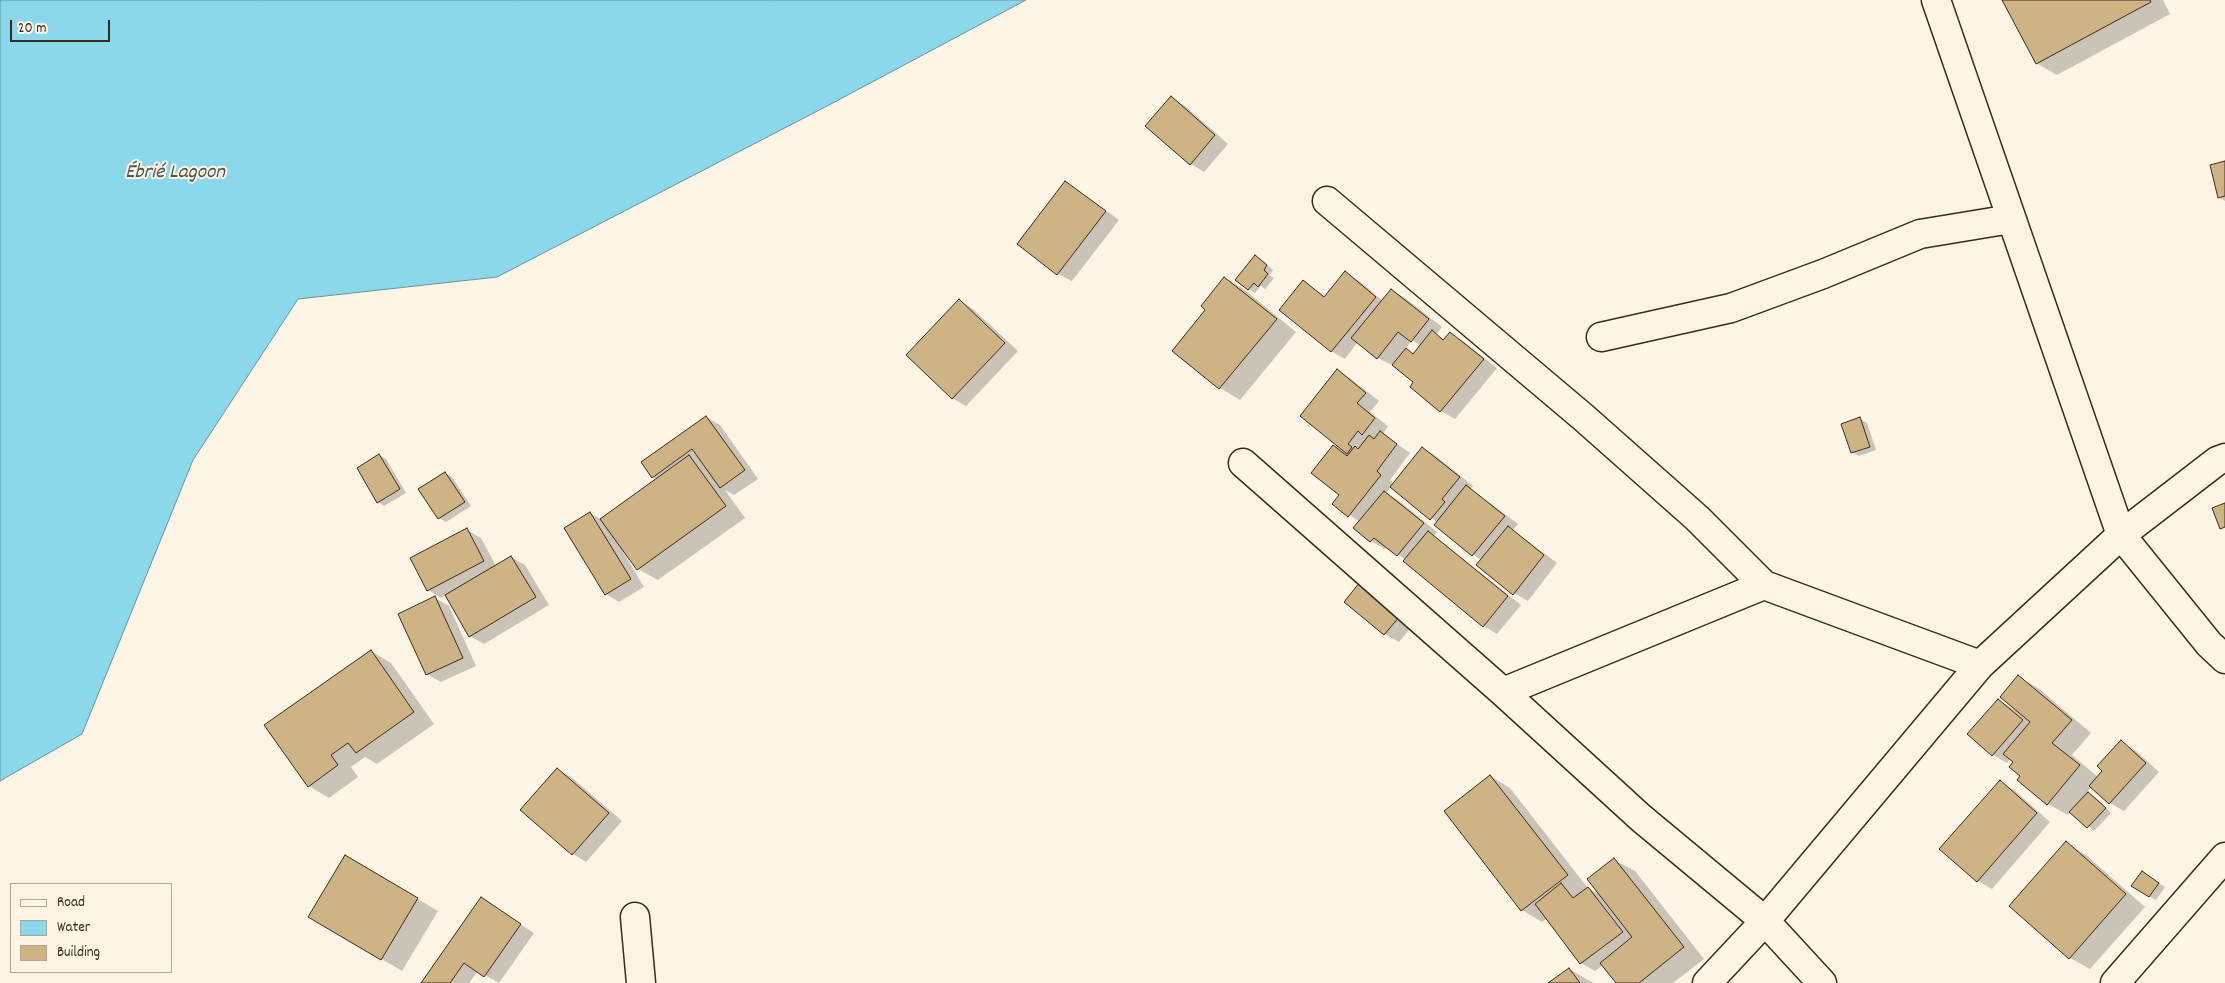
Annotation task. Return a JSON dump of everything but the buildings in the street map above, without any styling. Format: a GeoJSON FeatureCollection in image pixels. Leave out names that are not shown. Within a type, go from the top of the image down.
{"type":"FeatureCollection","features":[{"type":"Feature","properties":{"kind":"street"},"geometry":{"type":"LineString","coordinates":[[1936,0],[2121,535],[2209,644],[2225,659]]}},
{"type":"Feature","properties":{"kind":"street"},"geometry":{"type":"LineString","coordinates":[[1327,201],[1583,417],[1697,518],[1764,585],[1980,665]]}},
{"type":"Feature","properties":{"kind":"street"},"geometry":{"type":"LineString","coordinates":[[1601,337],[1731,308],[1823,274],[1920,234],[2011,219]]}},
{"type":"Feature","properties":{"kind":"street"},"geometry":{"type":"LineString","coordinates":[[1707,983],[1764,920],[1980,665],[2121,535],[2217,461],[2225,458]]}},
{"type":"Feature","properties":{"kind":"street"},"geometry":{"type":"LineString","coordinates":[[1243,463],[1503,692],[1641,818],[1764,920],[1822,983]]}},
{"type":"Feature","properties":{"kind":"street"},"geometry":{"type":"LineString","coordinates":[[1503,692],[1764,585]]}},
{"type":"Feature","properties":{"kind":"street"},"geometry":{"type":"LineString","coordinates":[[2115,983],[2225,857]]}},
{"type":"Feature","properties":{"kind":"street"},"geometry":{"type":"LineString","coordinates":[[635,917],[641,983]]}},
{"type":"Feature","properties":{"kind":"water","name":"Ébrié Lagoon"},"geometry":{"type":"Polygon","coordinates":[[[0,0],[1026,0],[829,105],[497,277],[298,299],[193,460],[82,734],[0,781],[0,0]]]}}]}
